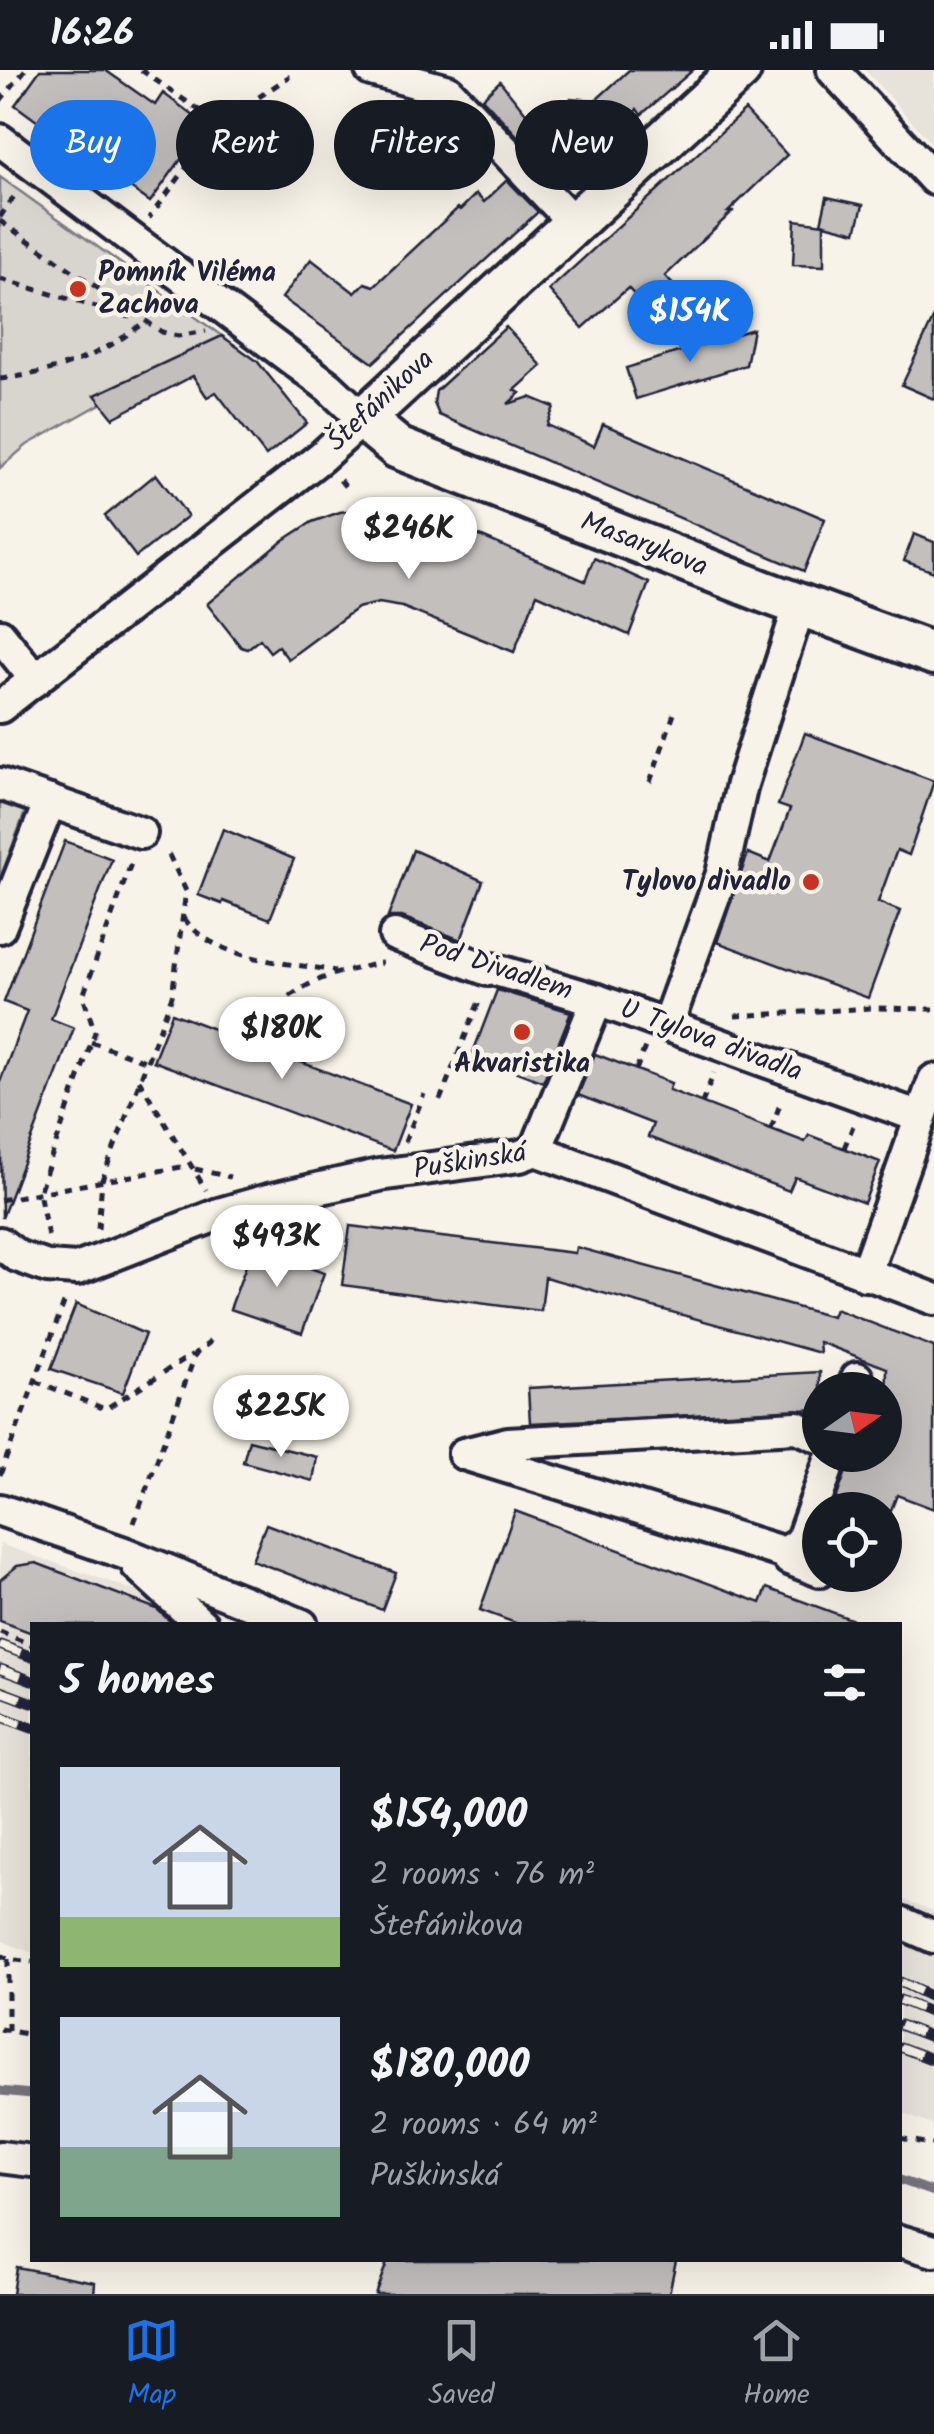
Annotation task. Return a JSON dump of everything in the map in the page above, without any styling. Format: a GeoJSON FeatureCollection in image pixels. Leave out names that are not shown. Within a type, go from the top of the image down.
{"type":"FeatureCollection","features":[{"type":"Feature","properties":{"kind":"main road","name":"Štefánikova"},"geometry":{"type":"LineString","coordinates":[[362,420],[740,70]]}},
{"type":"Feature","properties":{"kind":"main road","name":"Masarykova"},"geometry":{"type":"LineString","coordinates":[[362,420],[398,448],[934,654]]}},
{"type":"Feature","properties":{"kind":"street"},"geometry":{"type":"LineString","coordinates":[[371,70],[448,91],[574,223]]}},
{"type":"Feature","properties":{"kind":"street"},"geometry":{"type":"LineString","coordinates":[[833,70],[934,180]]}},
{"type":"Feature","properties":{"kind":"street"},"geometry":{"type":"LineString","coordinates":[[0,140],[329,387],[362,420]]}},
{"type":"Feature","properties":{"kind":"street","name":"Štefánikova"},"geometry":{"type":"LineString","coordinates":[[0,707],[362,420]]}},
{"type":"Feature","properties":{"kind":"street"},"geometry":{"type":"LineString","coordinates":[[667,1025],[722,874],[742,784],[800,604]]}},
{"type":"Feature","properties":{"kind":"street"},"geometry":{"type":"LineString","coordinates":[[0,635],[36,680]]}},
{"type":"Feature","properties":{"kind":"street"},"geometry":{"type":"LineString","coordinates":[[0,784],[141,833]]}},
{"type":"Feature","properties":{"kind":"street"},"geometry":{"type":"LineString","coordinates":[[0,927],[50,801]]}},
{"type":"Feature","properties":{"kind":"street","name":"Pod Divadlem"},"geometry":{"type":"LineString","coordinates":[[390,949],[492,968],[597,1000]]}},
{"type":"Feature","properties":{"kind":"street","name":"U Tylova divadla"},"geometry":{"type":"LineString","coordinates":[[536,1150],[597,1000],[920,1117]]}},
{"type":"Feature","properties":{"kind":"street"},"geometry":{"type":"LineString","coordinates":[[865,1275],[934,1080]]}},
{"type":"Feature","properties":{"kind":"street","name":"Puškinská"},"geometry":{"type":"LineString","coordinates":[[76,1266],[219,1214],[386,1175],[520,1156],[536,1150],[934,1299]]}},
{"type":"Feature","properties":{"kind":"street"},"geometry":{"type":"LineString","coordinates":[[0,1243],[17,1256],[76,1266]]}},
{"type":"Feature","properties":{"kind":"street"},"geometry":{"type":"LineString","coordinates":[[802,1429],[508,1443],[464,1454],[786,1554],[802,1564]]}},
{"type":"Feature","properties":{"kind":"street"},"geometry":{"type":"LineString","coordinates":[[786,1554],[801,1542],[826,1472]]}},
{"type":"Feature","properties":{"kind":"street"},"geometry":{"type":"LineString","coordinates":[[0,1510],[124,1553],[295,1622]]}},
{"type":"Feature","properties":{"kind":"street"},"geometry":{"type":"LineString","coordinates":[[124,1553],[199,1622]]}},
{"type":"Feature","properties":{"kind":"street"},"geometry":{"type":"LineString","coordinates":[[902,1923],[934,1936]]}},
{"type":"Feature","properties":{"kind":"street"},"geometry":{"type":"LineString","coordinates":[[0,2158],[30,2161]]}},
{"type":"Feature","properties":{"kind":"street"},"geometry":{"type":"LineString","coordinates":[[902,2242],[934,2251]]}},
{"type":"Feature","properties":{"kind":"path"},"geometry":{"type":"LineString","coordinates":[[0,101],[24,70]]}},
{"type":"Feature","properties":{"kind":"path"},"geometry":{"type":"LineString","coordinates":[[141,70],[184,100]]}},
{"type":"Feature","properties":{"kind":"path"},"geometry":{"type":"LineString","coordinates":[[254,100],[290,76]]}},
{"type":"Feature","properties":{"kind":"path"},"geometry":{"type":"LineString","coordinates":[[133,240],[176,182]]}},
{"type":"Feature","properties":{"kind":"path"},"geometry":{"type":"LineString","coordinates":[[0,220],[144,322]]}},
{"type":"Feature","properties":{"kind":"path"},"geometry":{"type":"LineString","coordinates":[[0,279],[178,336],[218,330]]}},
{"type":"Feature","properties":{"kind":"path"},"geometry":{"type":"LineString","coordinates":[[0,378],[28,376],[101,352],[144,322]]}},
{"type":"Feature","properties":{"kind":"path"},"geometry":{"type":"LineString","coordinates":[[650,782],[675,711]]}},
{"type":"Feature","properties":{"kind":"path"},"geometry":{"type":"LineString","coordinates":[[141,833],[146,842],[169,854],[186,891],[184,918],[209,942],[234,951],[338,972]]}},
{"type":"Feature","properties":{"kind":"path"},"geometry":{"type":"LineString","coordinates":[[76,1266],[39,1192],[95,1032],[83,996],[141,833]]}},
{"type":"Feature","properties":{"kind":"path"},"geometry":{"type":"LineString","coordinates":[[0,1475],[76,1266],[102,1180],[172,996],[186,891]]}},
{"type":"Feature","properties":{"kind":"path"},"geometry":{"type":"LineString","coordinates":[[257,1031],[294,990],[390,949]]}},
{"type":"Feature","properties":{"kind":"path"},"geometry":{"type":"LineString","coordinates":[[440,1100],[492,968]]}},
{"type":"Feature","properties":{"kind":"path"},"geometry":{"type":"LineString","coordinates":[[727,1017],[872,1008],[934,1009]]}},
{"type":"Feature","properties":{"kind":"path"},"geometry":{"type":"LineString","coordinates":[[91,1042],[146,1062]]}},
{"type":"Feature","properties":{"kind":"path"},"geometry":{"type":"LineString","coordinates":[[702,1103],[719,1061]]}},
{"type":"Feature","properties":{"kind":"path"},"geometry":{"type":"LineString","coordinates":[[139,1080],[219,1214]]}},
{"type":"Feature","properties":{"kind":"path"},"geometry":{"type":"LineString","coordinates":[[771,1129],[787,1087]]}},
{"type":"Feature","properties":{"kind":"path"},"geometry":{"type":"LineString","coordinates":[[386,1175],[424,1094]]}},
{"type":"Feature","properties":{"kind":"path"},"geometry":{"type":"LineString","coordinates":[[844,1148],[858,1114]]}},
{"type":"Feature","properties":{"kind":"path"},"geometry":{"type":"LineString","coordinates":[[0,1198],[192,1165]]}},
{"type":"Feature","properties":{"kind":"path"},"geometry":{"type":"LineString","coordinates":[[35,1382],[105,1409],[210,1344],[212,1335]]}},
{"type":"Feature","properties":{"kind":"path"},"geometry":{"type":"LineString","coordinates":[[124,1553],[196,1353]]}},
{"type":"Feature","properties":{"kind":"path"},"geometry":{"type":"LineString","coordinates":[[0,1632],[30,1644]]}},
{"type":"Feature","properties":{"kind":"path"},"geometry":{"type":"LineString","coordinates":[[0,1954],[30,1962]]}},
{"type":"Feature","properties":{"kind":"path"},"geometry":{"type":"LineString","coordinates":[[8,1959],[8,2032]]}},
{"type":"Feature","properties":{"kind":"path"},"geometry":{"type":"LineString","coordinates":[[0,2029],[30,2034]]}},
{"type":"Feature","properties":{"kind":"path"},"geometry":{"type":"LineString","coordinates":[[902,2138],[934,2145]]}},
{"type":"Feature","properties":{"kind":"shaded area"},"geometry":{"type":"Polygon","coordinates":[[[865,70],[934,70],[934,146],[865,70]]]}},
{"type":"Feature","properties":{"kind":"shaded area"},"geometry":{"type":"Polygon","coordinates":[[[0,177],[222,336],[27,445],[0,468],[0,177]]]}},
{"type":"Feature","properties":{"kind":"shaded area"},"geometry":{"type":"Polygon","coordinates":[[[0,803],[25,812],[0,879],[0,803]]]}},
{"type":"Feature","properties":{"kind":"shaded area"},"geometry":{"type":"Polygon","coordinates":[[[0,1544],[139,1592],[204,1622],[30,1622],[30,1952],[0,1940],[0,1544]]]}},
{"type":"Feature","properties":{"kind":"shaded area"},"geometry":{"type":"Polygon","coordinates":[[[902,1899],[934,1911],[934,2126],[902,2113],[902,1899]]]}},
{"type":"Feature","properties":{"kind":"building"},"geometry":{"type":"Polygon","coordinates":[[[40,70],[105,70],[148,100],[30,100],[30,116],[15,105],[40,70]]]}},
{"type":"Feature","properties":{"kind":"building"},"geometry":{"type":"Polygon","coordinates":[[[629,70],[693,70],[648,109],[648,100],[596,100],[629,70]]]}},
{"type":"Feature","properties":{"kind":"building"},"geometry":{"type":"Polygon","coordinates":[[[500,81],[515,100],[515,133],[495,112],[495,100],[482,98],[500,81]]]}},
{"type":"Feature","properties":{"kind":"building"},"geometry":{"type":"Polygon","coordinates":[[[163,93],[176,103],[176,166],[150,202],[133,190],[156,190],[156,104],[163,93]]]}},
{"type":"Feature","properties":{"kind":"building"},"geometry":{"type":"Polygon","coordinates":[[[745,110],[787,155],[665,276],[690,303],[664,327],[628,288],[583,328],[549,290],[745,110]]]}},
{"type":"Feature","properties":{"kind":"building"},"geometry":{"type":"Polygon","coordinates":[[[507,180],[538,212],[373,363],[282,298],[311,259],[355,293],[365,283],[374,286],[476,194],[484,202],[507,180]]]}},
{"type":"Feature","properties":{"kind":"building"},"geometry":{"type":"Polygon","coordinates":[[[827,197],[863,205],[856,232],[821,223],[827,197]]]}},
{"type":"Feature","properties":{"kind":"building"},"geometry":{"type":"Polygon","coordinates":[[[795,220],[824,224],[824,266],[793,265],[795,220]]]}},
{"type":"Feature","properties":{"kind":"building"},"geometry":{"type":"Polygon","coordinates":[[[934,317],[934,399],[902,385],[934,317]]]}},
{"type":"Feature","properties":{"kind":"building"},"geometry":{"type":"Polygon","coordinates":[[[506,327],[542,366],[515,390],[520,393],[508,404],[530,397],[554,407],[547,425],[594,446],[603,424],[825,519],[804,571],[439,415],[434,403],[436,391],[506,327]]]}},
{"type":"Feature","properties":{"kind":"building"},"geometry":{"type":"Polygon","coordinates":[[[753,329],[746,365],[636,399],[626,368],[753,329]]]}},
{"type":"Feature","properties":{"kind":"building"},"geometry":{"type":"Polygon","coordinates":[[[222,336],[257,361],[307,423],[266,456],[216,392],[207,397],[193,376],[113,418],[95,395],[222,336]]]}},
{"type":"Feature","properties":{"kind":"building"},"geometry":{"type":"Polygon","coordinates":[[[156,474],[188,516],[136,557],[105,516],[156,474]]]}},
{"type":"Feature","properties":{"kind":"building"},"geometry":{"type":"Polygon","coordinates":[[[376,507],[409,510],[440,519],[585,581],[594,558],[649,583],[629,635],[537,594],[514,652],[402,607],[379,603],[357,608],[288,659],[278,646],[270,652],[260,639],[247,649],[241,647],[207,604],[284,540],[312,522],[340,512],[376,507]]]}},
{"type":"Feature","properties":{"kind":"building"},"geometry":{"type":"Polygon","coordinates":[[[914,534],[934,542],[934,572],[904,561],[914,534]]]}},
{"type":"Feature","properties":{"kind":"building","name":"Tylovo divadlo"},"geometry":{"type":"Polygon","coordinates":[[[805,733],[934,781],[909,855],[897,850],[878,902],[900,911],[868,998],[717,942],[748,853],[770,862],[790,809],[778,805],[805,733]]]}},
{"type":"Feature","properties":{"kind":"building"},"geometry":{"type":"Polygon","coordinates":[[[223,829],[294,859],[270,919],[198,895],[223,829]]]}},
{"type":"Feature","properties":{"kind":"building"},"geometry":{"type":"Polygon","coordinates":[[[65,841],[112,859],[51,1019],[74,1028],[2,1218],[0,1082],[27,1011],[4,1002],[65,841]]]}},
{"type":"Feature","properties":{"kind":"building"},"geometry":{"type":"Polygon","coordinates":[[[413,850],[483,881],[461,940],[402,917],[388,917],[413,850]]]}},
{"type":"Feature","properties":{"kind":"building","name":"Akvaristika"},"geometry":{"type":"Polygon","coordinates":[[[497,990],[571,1012],[543,1082],[472,1055],[497,990]]]}},
{"type":"Feature","properties":{"kind":"building"},"geometry":{"type":"Polygon","coordinates":[[[172,1013],[411,1104],[393,1151],[153,1061],[172,1013]]]}},
{"type":"Feature","properties":{"kind":"building"},"geometry":{"type":"Polygon","coordinates":[[[595,1054],[671,1083],[669,1090],[805,1142],[809,1135],[880,1162],[864,1203],[795,1177],[789,1191],[648,1137],[653,1124],[578,1095],[595,1054]]]}},
{"type":"Feature","properties":{"kind":"building"},"geometry":{"type":"Polygon","coordinates":[[[350,1226],[575,1253],[576,1247],[832,1317],[835,1309],[934,1347],[934,1509],[902,1497],[902,1492],[839,1492],[846,1472],[902,1472],[902,1372],[887,1372],[887,1368],[819,1342],[820,1353],[545,1277],[541,1311],[342,1285],[350,1226]]]}},
{"type":"Feature","properties":{"kind":"building"},"geometry":{"type":"Polygon","coordinates":[[[254,1244],[324,1273],[302,1333],[230,1309],[254,1244]]]}},
{"type":"Feature","properties":{"kind":"building"},"geometry":{"type":"Polygon","coordinates":[[[76,1304],[145,1334],[123,1393],[51,1369],[76,1304]]]}},
{"type":"Feature","properties":{"kind":"building"},"geometry":{"type":"Polygon","coordinates":[[[802,1373],[802,1410],[530,1423],[528,1388],[802,1373]]]}},
{"type":"Feature","properties":{"kind":"building"},"geometry":{"type":"Polygon","coordinates":[[[249,1440],[317,1457],[313,1481],[243,1462],[249,1440]]]}},
{"type":"Feature","properties":{"kind":"building"},"geometry":{"type":"Polygon","coordinates":[[[515,1511],[761,1603],[767,1588],[859,1622],[513,1622],[480,1610],[515,1511]]]}},
{"type":"Feature","properties":{"kind":"building"},"geometry":{"type":"Polygon","coordinates":[[[266,1524],[396,1573],[382,1610],[252,1560],[266,1524]]]}},
{"type":"Feature","properties":{"kind":"building"},"geometry":{"type":"Polygon","coordinates":[[[36,1563],[157,1609],[171,1622],[30,1622],[30,1632],[0,1621],[0,1580],[17,1566],[36,1563]]]}},
{"type":"Feature","properties":{"kind":"building"},"geometry":{"type":"Polygon","coordinates":[[[387,2262],[676,2262],[669,2294],[375,2294],[387,2262]]]}},
{"type":"Feature","properties":{"kind":"building"},"geometry":{"type":"Polygon","coordinates":[[[16,2267],[95,2282],[94,2294],[12,2294],[16,2267]]]}},
{"type":"Feature","properties":{"kind":"waterway"},"geometry":{"type":"LineString","coordinates":[[0,2091],[30,2094]]}},
{"type":"Feature","properties":{"kind":"waterway"},"geometry":{"type":"LineString","coordinates":[[902,2181],[934,2192]]}},
{"type":"Feature","properties":{"kind":"railway"},"geometry":{"type":"LineString","coordinates":[[0,1645],[30,1656]]}},
{"type":"Feature","properties":{"kind":"railway"},"geometry":{"type":"LineString","coordinates":[[0,1669],[30,1680]]}},
{"type":"Feature","properties":{"kind":"railway"},"geometry":{"type":"LineString","coordinates":[[0,1691],[30,1702]]}},
{"type":"Feature","properties":{"kind":"railway"},"geometry":{"type":"LineString","coordinates":[[0,1716],[30,1727]]}},
{"type":"Feature","properties":{"kind":"railway"},"geometry":{"type":"LineString","coordinates":[[902,1983],[934,1998]]}},
{"type":"Feature","properties":{"kind":"railway"},"geometry":{"type":"LineString","coordinates":[[902,2001],[934,2014]]}},
{"type":"Feature","properties":{"kind":"railway"},"geometry":{"type":"LineString","coordinates":[[902,2026],[934,2038]]}},
{"type":"Feature","properties":{"kind":"railway"},"geometry":{"type":"LineString","coordinates":[[902,2048],[934,2060]]}},
{"type":"Feature","properties":{"kind":"place","name":"Pomník Viléma Zachova"},"geometry":{"type":"Point","coordinates":[78,289]}},
{"type":"Feature","properties":{"kind":"place","name":"Tylovo divadlo"},"geometry":{"type":"Point","coordinates":[811,882]}},
{"type":"Feature","properties":{"kind":"place","name":"Akvaristika"},"geometry":{"type":"Point","coordinates":[522,1032]}}]}
